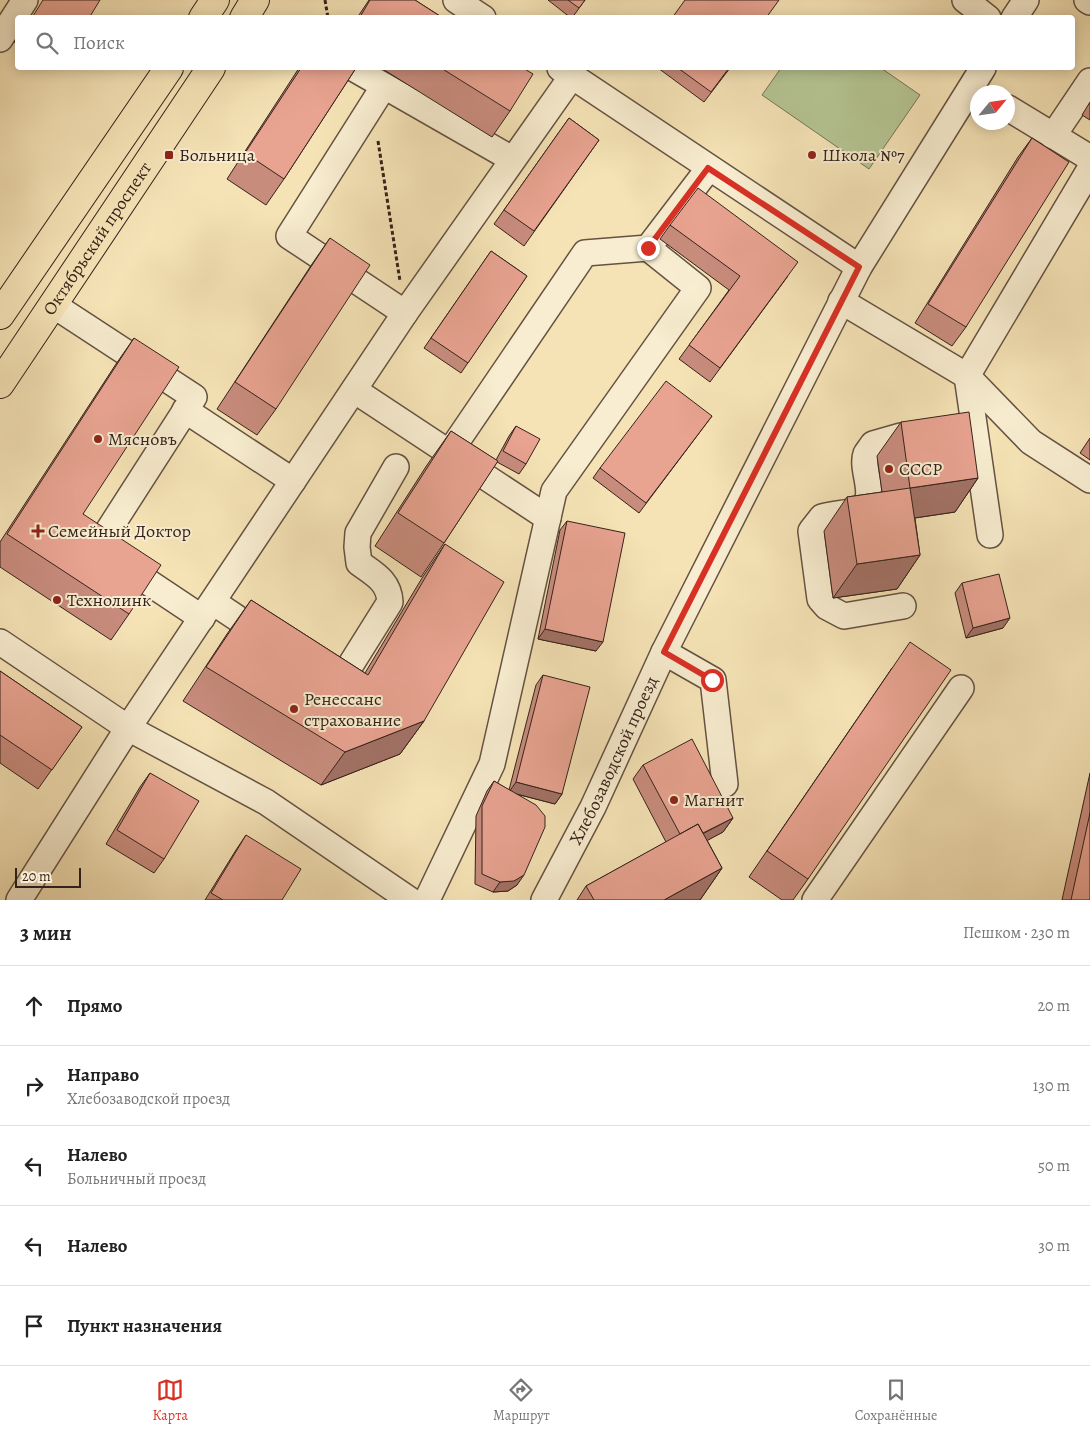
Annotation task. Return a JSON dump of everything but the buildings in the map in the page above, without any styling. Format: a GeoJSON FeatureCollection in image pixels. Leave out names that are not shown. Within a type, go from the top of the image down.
{"type":"FeatureCollection","features":[{"type":"Feature","properties":{"kind":"main road"},"geometry":{"type":"LineString","coordinates":[[205,15],[214,0]]}},
{"type":"Feature","properties":{"kind":"main road"},"geometry":{"type":"LineString","coordinates":[[246,15],[256,0]]}},
{"type":"Feature","properties":{"kind":"main road","name":"Октябрьский проспект"},"geometry":{"type":"LineString","coordinates":[[0,315],[167,70]]}},
{"type":"Feature","properties":{"kind":"main road","name":"Октябрьский проспект"},"geometry":{"type":"LineString","coordinates":[[0,384],[209,70]]}},
{"type":"Feature","properties":{"kind":"street"},"geometry":{"type":"LineString","coordinates":[[15,15],[25,0]]}},
{"type":"Feature","properties":{"kind":"street"},"geometry":{"type":"LineString","coordinates":[[456,0],[478,15]]}},
{"type":"Feature","properties":{"kind":"street"},"geometry":{"type":"LineString","coordinates":[[964,0],[984,15]]}},
{"type":"Feature","properties":{"kind":"street"},"geometry":{"type":"LineString","coordinates":[[1016,15],[1026,0]]}},
{"type":"Feature","properties":{"kind":"street"},"geometry":{"type":"LineString","coordinates":[[0,39],[15,16]]}},
{"type":"Feature","properties":{"kind":"street"},"geometry":{"type":"LineString","coordinates":[[356,70],[378,96],[512,159]]}},
{"type":"Feature","properties":{"kind":"street"},"geometry":{"type":"LineString","coordinates":[[19,900],[128,728],[405,313],[512,159],[566,72],[859,267]]}},
{"type":"Feature","properties":{"kind":"street"},"geometry":{"type":"LineString","coordinates":[[1053,136],[1090,81]]}},
{"type":"Feature","properties":{"kind":"street","name":"Хлебозаводской проезд"},"geometry":{"type":"LineString","coordinates":[[544,900],[593,807],[664,652],[859,267],[979,82]]}},
{"type":"Feature","properties":{"kind":"street"},"geometry":{"type":"LineString","coordinates":[[378,96],[288,236],[405,313]]}},
{"type":"Feature","properties":{"kind":"street"},"geometry":{"type":"LineString","coordinates":[[1015,112],[1090,158]]}},
{"type":"Feature","properties":{"kind":"street"},"geometry":{"type":"LineString","coordinates":[[648,248],[708,168]]}},
{"type":"Feature","properties":{"kind":"street"},"geometry":{"type":"LineString","coordinates":[[990,536],[959,430],[967,376],[1090,169]]}},
{"type":"Feature","properties":{"kind":"street"},"geometry":{"type":"LineString","coordinates":[[427,900],[492,764],[554,491],[698,288],[648,248],[585,253],[449,453]]}},
{"type":"Feature","properties":{"kind":"street"},"geometry":{"type":"LineString","coordinates":[[841,301],[967,376],[1031,442],[1090,480]]}},
{"type":"Feature","properties":{"kind":"street"},"geometry":{"type":"LineString","coordinates":[[51,307],[64,312],[194,397],[97,548],[207,610],[284,650]]}},
{"type":"Feature","properties":{"kind":"street"},"geometry":{"type":"LineString","coordinates":[[354,390],[548,518]]}},
{"type":"Feature","properties":{"kind":"street"},"geometry":{"type":"LineString","coordinates":[[185,410],[293,481]]}},
{"type":"Feature","properties":{"kind":"street"},"geometry":{"type":"LineString","coordinates":[[903,606],[844,616],[827,607],[820,599],[812,531],[822,516],[860,509],[866,503],[869,495],[865,464],[866,454],[872,444],[901,436],[959,430]]}},
{"type":"Feature","properties":{"kind":"street"},"geometry":{"type":"LineString","coordinates":[[308,666],[330,677],[343,677],[390,602],[389,590],[383,580],[358,563],[357,547],[358,533],[396,467]]}},
{"type":"Feature","properties":{"kind":"street"},"geometry":{"type":"LineString","coordinates":[[0,642],[128,728],[266,802],[410,900]]}},
{"type":"Feature","properties":{"kind":"street"},"geometry":{"type":"LineString","coordinates":[[664,652],[712,680],[725,784]]}},
{"type":"Feature","properties":{"kind":"street"},"geometry":{"type":"LineString","coordinates":[[815,900],[961,688]]}},
{"type":"Feature","properties":{"kind":"path"},"geometry":{"type":"LineString","coordinates":[[325,0],[328,15]]}},
{"type":"Feature","properties":{"kind":"path"},"geometry":{"type":"LineString","coordinates":[[378,96],[405,313]]}},
{"type":"Feature","properties":{"kind":"green space"},"geometry":{"type":"Polygon","coordinates":[[[780,70],[884,70],[920,95],[869,169],[762,95],[780,70]]]}},
{"type":"Feature","properties":{"kind":"place","name":"Больница"},"geometry":{"type":"Point","coordinates":[169,155]}},
{"type":"Feature","properties":{"kind":"place","name":"Школа №7"},"geometry":{"type":"Point","coordinates":[812,155]}},
{"type":"Feature","properties":{"kind":"place","name":"Мясновъ"},"geometry":{"type":"Point","coordinates":[98,439]}},
{"type":"Feature","properties":{"kind":"place","name":"СССР"},"geometry":{"type":"Point","coordinates":[889,469]}},
{"type":"Feature","properties":{"kind":"place","name":"Семейный Доктор"},"geometry":{"type":"Point","coordinates":[38,531]}},
{"type":"Feature","properties":{"kind":"place","name":"Технолинк"},"geometry":{"type":"Point","coordinates":[57,600]}},
{"type":"Feature","properties":{"kind":"place","name":"Ренессанс страхование"},"geometry":{"type":"Point","coordinates":[294,709]}},
{"type":"Feature","properties":{"kind":"place","name":"Магнит"},"geometry":{"type":"Point","coordinates":[674,800]}},
{"type":"Feature","properties":{"kind":"route"},"geometry":{"type":"LineString","coordinates":[[648,248],[708,168],[859,267],[664,652],[712,680]]}}]}
